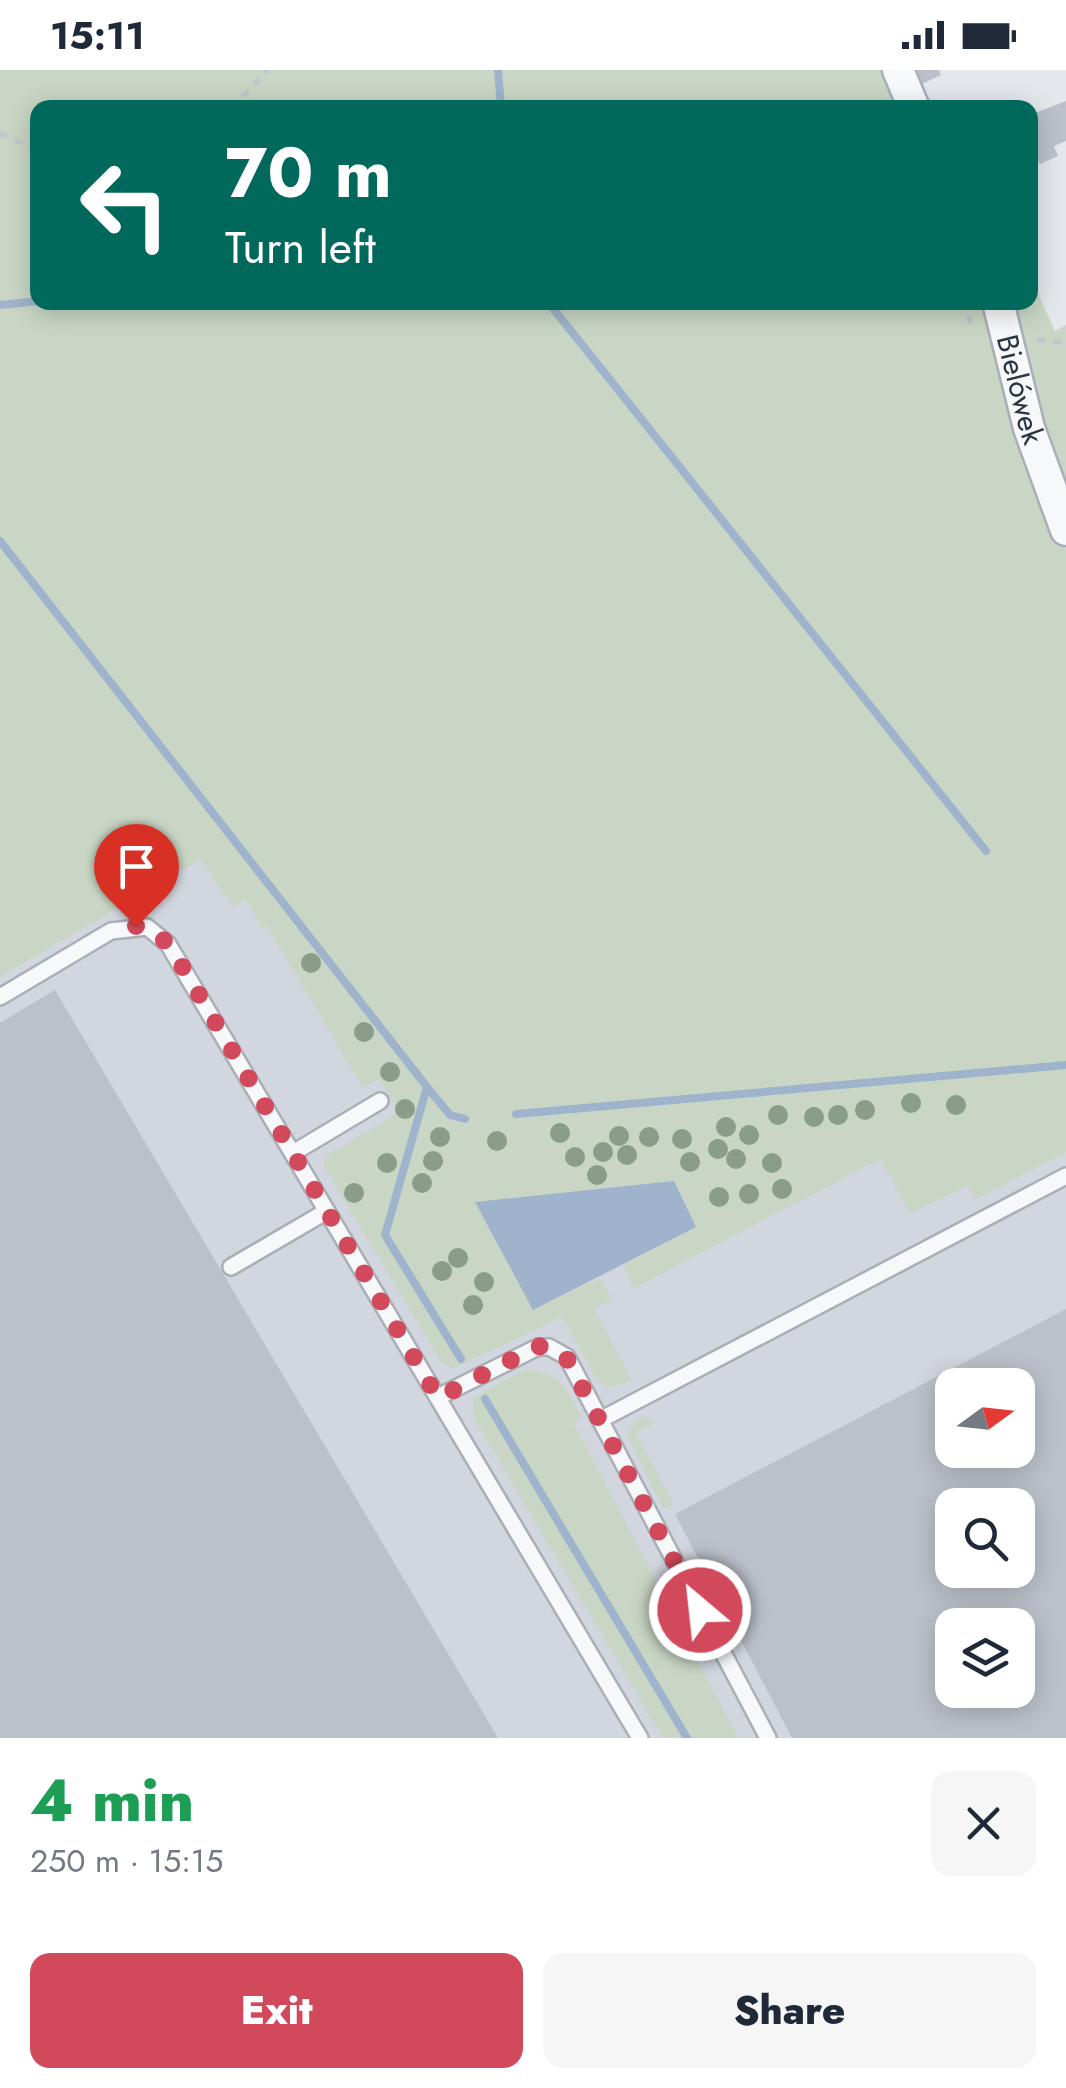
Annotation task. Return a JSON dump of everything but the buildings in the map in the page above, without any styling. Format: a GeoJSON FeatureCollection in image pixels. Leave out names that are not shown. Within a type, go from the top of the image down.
{"type":"FeatureCollection","features":[{"type":"Feature","properties":{"kind":"street"},"geometry":{"type":"LineString","coordinates":[[898,70],[911,100]]}},
{"type":"Feature","properties":{"kind":"street","name":"Bielówek"},"geometry":{"type":"LineString","coordinates":[[1000,310],[1028,428],[1066,530]]}},
{"type":"Feature","properties":{"kind":"lane"},"geometry":{"type":"LineString","coordinates":[[0,997],[117,928],[136,926],[155,932],[176,956],[640,1738]]}},
{"type":"Feature","properties":{"kind":"lane"},"geometry":{"type":"LineString","coordinates":[[292,1152],[380,1101]]}},
{"type":"Feature","properties":{"kind":"lane"},"geometry":{"type":"LineString","coordinates":[[600,1420],[1066,1176]]}},
{"type":"Feature","properties":{"kind":"lane"},"geometry":{"type":"LineString","coordinates":[[232,1267],[327,1211]]}},
{"type":"Feature","properties":{"kind":"lane"},"geometry":{"type":"LineString","coordinates":[[438,1398],[538,1346],[549,1347],[566,1357],[768,1738]]}},
{"type":"Feature","properties":{"kind":"path"},"geometry":{"type":"LineString","coordinates":[[240,100],[268,70]]}},
{"type":"Feature","properties":{"kind":"path"},"geometry":{"type":"LineString","coordinates":[[0,133],[30,148]]}},
{"type":"Feature","properties":{"kind":"shaded area"},"geometry":{"type":"Polygon","coordinates":[[[201,858],[232,907],[246,899],[283,914],[1066,1075],[1066,1738],[0,1738],[0,977],[201,858]]]}},
{"type":"Feature","properties":{"kind":"green space"},"geometry":{"type":"Polygon","coordinates":[[[0,70],[884,70],[893,100],[30,100],[30,310],[989,310],[1044,494],[1066,550],[1066,1152],[975,1200],[967,1186],[910,1213],[880,1159],[634,1288],[623,1266],[696,1227],[533,1310],[600,1278],[612,1299],[594,1309],[632,1381],[610,1387],[599,1383],[562,1317],[452,1369],[440,1360],[323,1165],[326,1156],[399,1112],[379,1079],[363,1088],[267,926],[262,928],[246,900],[232,907],[201,859],[0,977],[0,70]]]}},
{"type":"Feature","properties":{"kind":"green space"},"geometry":{"type":"Polygon","coordinates":[[[1038,294],[1055,331],[1066,325],[1066,507],[1007,310],[1038,310],[1038,294]]]}},
{"type":"Feature","properties":{"kind":"green space"},"geometry":{"type":"Polygon","coordinates":[[[524,1370],[554,1377],[572,1398],[582,1417],[573,1422],[738,1738],[663,1738],[472,1415],[474,1397],[524,1370]]]}},
{"type":"Feature","properties":{"kind":"green space"},"geometry":{"type":"Polygon","coordinates":[[[645,1417],[654,1423],[636,1433],[673,1504],[663,1509],[627,1435],[637,1419],[645,1417]]]}},
{"type":"Feature","properties":{"kind":"water"},"geometry":{"type":"Polygon","coordinates":[[[674,1181],[696,1227],[533,1310],[475,1202],[674,1181]]]}},
{"type":"Feature","properties":{"kind":"waterway"},"geometry":{"type":"LineString","coordinates":[[498,70],[500,100]]}},
{"type":"Feature","properties":{"kind":"waterway"},"geometry":{"type":"LineString","coordinates":[[0,305],[30,302]]}},
{"type":"Feature","properties":{"kind":"waterway"},"geometry":{"type":"LineString","coordinates":[[554,310],[986,851]]}},
{"type":"Feature","properties":{"kind":"waterway"},"geometry":{"type":"LineString","coordinates":[[0,541],[427,1087],[385,1235],[461,1359]]}},
{"type":"Feature","properties":{"kind":"waterway"},"geometry":{"type":"LineString","coordinates":[[516,1114],[1066,1065]]}},
{"type":"Feature","properties":{"kind":"waterway"},"geometry":{"type":"LineString","coordinates":[[427,1087],[450,1115],[465,1119]]}},
{"type":"Feature","properties":{"kind":"waterway"},"geometry":{"type":"LineString","coordinates":[[485,1399],[687,1738]]}},
{"type":"Feature","properties":{"kind":"route"},"geometry":{"type":"LineString","coordinates":[[136,926],[159,934],[176,956],[438,1398],[538,1346],[558,1350],[566,1357],[700,1610]]}}]}
